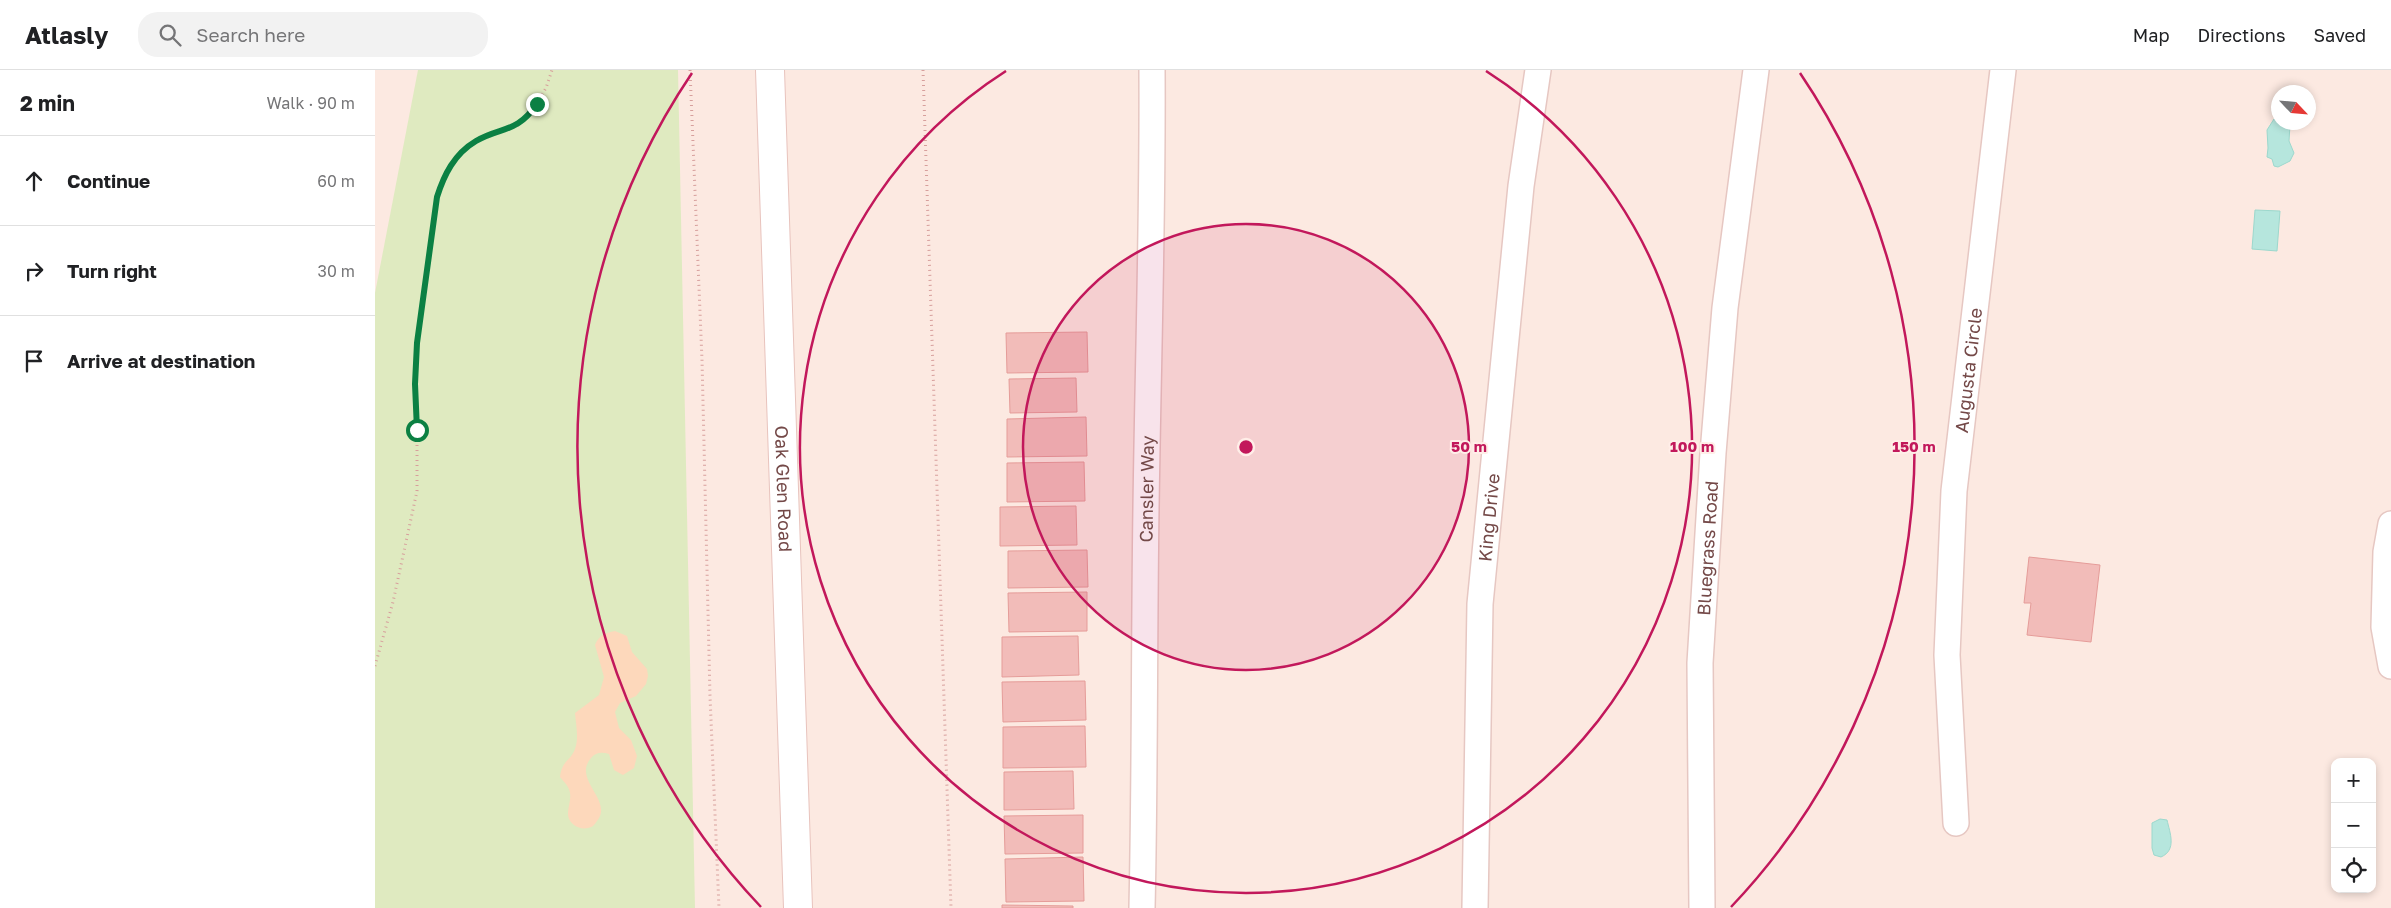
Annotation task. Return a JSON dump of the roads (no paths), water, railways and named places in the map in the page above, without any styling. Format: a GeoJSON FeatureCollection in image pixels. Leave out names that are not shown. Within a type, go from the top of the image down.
{"type":"FeatureCollection","features":[{"type":"Feature","properties":{"kind":"main road","name":"Oak Glen Road"},"geometry":{"type":"LineString","coordinates":[[770,70],[798,908]]}},
{"type":"Feature","properties":{"kind":"street","name":"Cansler Way"},"geometry":{"type":"LineString","coordinates":[[1142,908],[1146,508],[1153,206],[1152,70]]}},
{"type":"Feature","properties":{"kind":"street","name":"King Drive"},"geometry":{"type":"LineString","coordinates":[[1475,908],[1480,604],[1521,186],[1538,70]]}},
{"type":"Feature","properties":{"kind":"street","name":"Bluegrass Road"},"geometry":{"type":"LineString","coordinates":[[1702,908],[1700,663],[1711,472],[1725,308],[1756,70]]}},
{"type":"Feature","properties":{"kind":"street","name":"Augusta Circle"},"geometry":{"type":"LineString","coordinates":[[1956,823],[1947,655],[1954,491],[2003,70]]}},
{"type":"Feature","properties":{"kind":"street"},"geometry":{"type":"LineString","coordinates":[[2391,524],[2386,552],[2384,627],[2391,666]]}},
{"type":"Feature","properties":{"kind":"water"},"geometry":{"type":"Polygon","coordinates":[[[2271,124],[2271,130],[2290,130],[2289,141],[2294,153],[2290,161],[2278,167],[2274,166],[2272,159],[2267,157],[2267,130],[2271,124]]]}},
{"type":"Feature","properties":{"kind":"water"},"geometry":{"type":"Polygon","coordinates":[[[2255,210],[2280,211],[2277,251],[2252,249],[2255,210]]]}},
{"type":"Feature","properties":{"kind":"water"},"geometry":{"type":"Polygon","coordinates":[[[2160,819],[2167,820],[2171,836],[2171,846],[2166,854],[2161,857],[2154,855],[2152,848],[2152,823],[2160,819]]]}}]}
